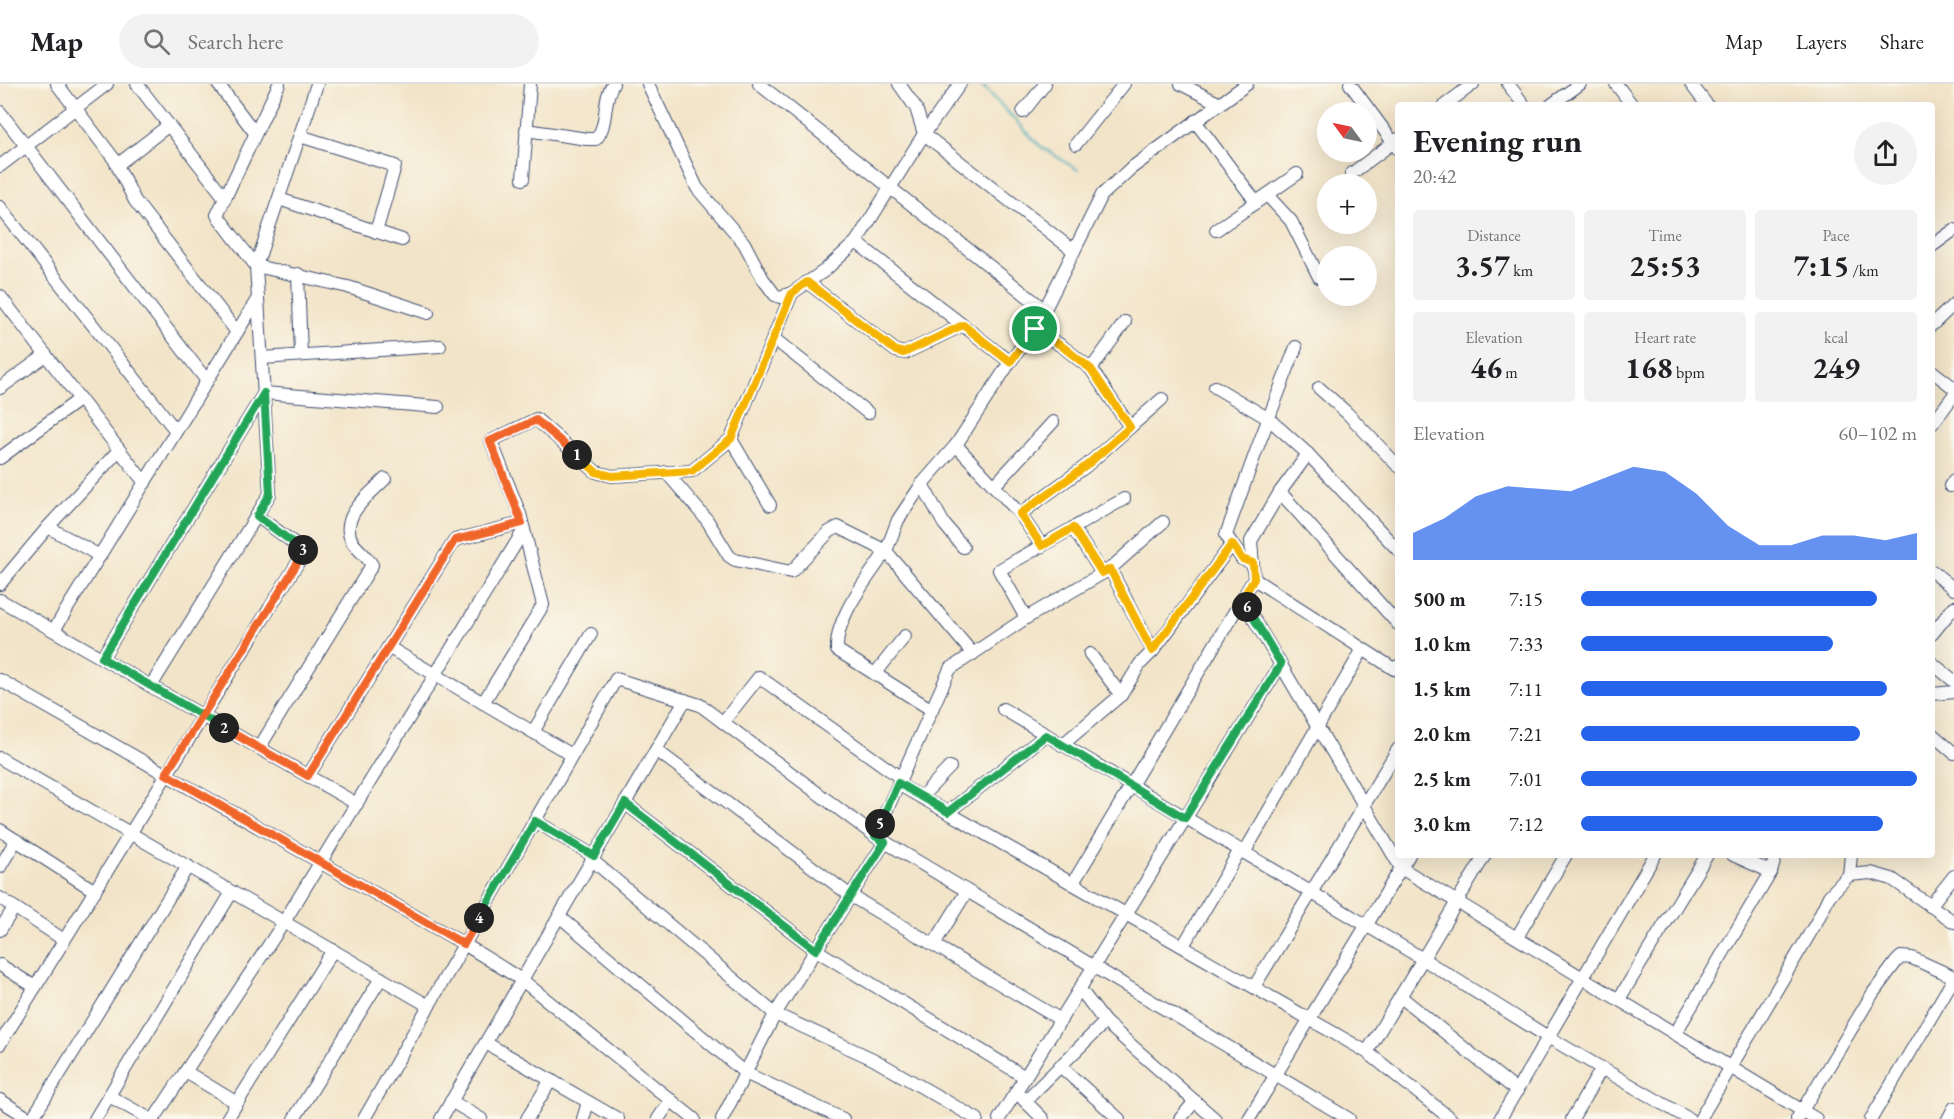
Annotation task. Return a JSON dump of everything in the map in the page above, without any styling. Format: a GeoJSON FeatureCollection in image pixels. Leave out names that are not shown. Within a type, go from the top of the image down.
{"type":"FeatureCollection","features":[{"type":"Feature","properties":{"kind":"street"},"geometry":{"type":"LineString","coordinates":[[57,84],[117,165],[135,201],[237,332]]}},
{"type":"Feature","properties":{"kind":"street"},"geometry":{"type":"LineString","coordinates":[[0,166],[107,84]]}},
{"type":"Feature","properties":{"kind":"street"},"geometry":{"type":"LineString","coordinates":[[138,84],[225,198]]}},
{"type":"Feature","properties":{"kind":"street"},"geometry":{"type":"LineString","coordinates":[[218,84],[255,133]]}},
{"type":"Feature","properties":{"kind":"street"},"geometry":{"type":"LineString","coordinates":[[279,84],[217,214],[256,266],[348,287],[428,313]]}},
{"type":"Feature","properties":{"kind":"street"},"geometry":{"type":"LineString","coordinates":[[152,686],[270,494],[256,266],[317,84]]}},
{"type":"Feature","properties":{"kind":"street"},"geometry":{"type":"LineString","coordinates":[[524,178],[530,84]]}},
{"type":"Feature","properties":{"kind":"street"},"geometry":{"type":"LineString","coordinates":[[526,130],[587,139],[596,138],[601,133],[608,91],[613,84]]}},
{"type":"Feature","properties":{"kind":"street"},"geometry":{"type":"LineString","coordinates":[[648,84],[697,188],[744,243],[763,279],[775,295],[780,297],[792,293],[824,271],[856,242],[924,134],[960,84]]}},
{"type":"Feature","properties":{"kind":"street"},"geometry":{"type":"LineString","coordinates":[[760,84],[1045,310]]}},
{"type":"Feature","properties":{"kind":"street"},"geometry":{"type":"LineString","coordinates":[[899,84],[915,108],[924,134],[1074,251]]}},
{"type":"Feature","properties":{"kind":"street"},"geometry":{"type":"LineString","coordinates":[[1023,112],[1045,84]]}},
{"type":"Feature","properties":{"kind":"street"},"geometry":{"type":"LineString","coordinates":[[1076,144],[1124,84]]}},
{"type":"Feature","properties":{"kind":"street"},"geometry":{"type":"LineString","coordinates":[[1181,84],[1220,104]]}},
{"type":"Feature","properties":{"kind":"street"},"geometry":{"type":"LineString","coordinates":[[932,710],[837,650],[836,637],[842,620],[886,551],[898,520],[922,484],[956,445],[1010,362],[1035,329],[1102,195],[1130,169],[1247,84]]}},
{"type":"Feature","properties":{"kind":"street"},"geometry":{"type":"LineString","coordinates":[[1350,84],[1395,143]]}},
{"type":"Feature","properties":{"kind":"street"},"geometry":{"type":"LineString","coordinates":[[1449,102],[1473,84]]}},
{"type":"Feature","properties":{"kind":"street"},"geometry":{"type":"LineString","coordinates":[[1508,84],[1522,102]]}},
{"type":"Feature","properties":{"kind":"street"},"geometry":{"type":"LineString","coordinates":[[1556,102],[1580,84]]}},
{"type":"Feature","properties":{"kind":"street"},"geometry":{"type":"LineString","coordinates":[[1616,84],[1630,102]]}},
{"type":"Feature","properties":{"kind":"street"},"geometry":{"type":"LineString","coordinates":[[1691,84],[1705,102]]}},
{"type":"Feature","properties":{"kind":"street"},"geometry":{"type":"LineString","coordinates":[[0,112],[207,381]]}},
{"type":"Feature","properties":{"kind":"street"},"geometry":{"type":"LineString","coordinates":[[1196,121],[1262,198],[1291,221],[1317,273]]}},
{"type":"Feature","properties":{"kind":"street"},"geometry":{"type":"LineString","coordinates":[[117,165],[169,125]]}},
{"type":"Feature","properties":{"kind":"street"},"geometry":{"type":"LineString","coordinates":[[300,136],[395,166],[376,232]]}},
{"type":"Feature","properties":{"kind":"street"},"geometry":{"type":"LineString","coordinates":[[1351,174],[1395,145]]}},
{"type":"Feature","properties":{"kind":"street"},"geometry":{"type":"LineString","coordinates":[[1216,230],[1296,174]]}},
{"type":"Feature","properties":{"kind":"street"},"geometry":{"type":"LineString","coordinates":[[279,199],[402,240]]}},
{"type":"Feature","properties":{"kind":"street"},"geometry":{"type":"LineString","coordinates":[[0,207],[176,431]]}},
{"type":"Feature","properties":{"kind":"street"},"geometry":{"type":"LineString","coordinates":[[1935,244],[1954,230]]}},
{"type":"Feature","properties":{"kind":"street"},"geometry":{"type":"LineString","coordinates":[[856,242],[1010,362]]}},
{"type":"Feature","properties":{"kind":"street"},"geometry":{"type":"LineString","coordinates":[[297,274],[301,356]]}},
{"type":"Feature","properties":{"kind":"street"},"geometry":{"type":"LineString","coordinates":[[807,282],[896,351],[904,353],[963,325]]}},
{"type":"Feature","properties":{"kind":"street"},"geometry":{"type":"LineString","coordinates":[[483,703],[543,605],[523,526],[490,441],[536,420],[596,472],[612,476],[692,471],[731,439],[792,293]]}},
{"type":"Feature","properties":{"kind":"street"},"geometry":{"type":"LineString","coordinates":[[0,296],[145,483]]}},
{"type":"Feature","properties":{"kind":"street"},"geometry":{"type":"LineString","coordinates":[[54,630],[258,298]]}},
{"type":"Feature","properties":{"kind":"street"},"geometry":{"type":"LineString","coordinates":[[1935,318],[1954,304]]}},
{"type":"Feature","properties":{"kind":"street"},"geometry":{"type":"LineString","coordinates":[[0,319],[11,310]]}},
{"type":"Feature","properties":{"kind":"street"},"geometry":{"type":"LineString","coordinates":[[1091,369],[1125,322]]}},
{"type":"Feature","properties":{"kind":"street"},"geometry":{"type":"LineString","coordinates":[[1035,329],[1091,369],[1130,427]]}},
{"type":"Feature","properties":{"kind":"street"},"geometry":{"type":"LineString","coordinates":[[772,339],[868,413]]}},
{"type":"Feature","properties":{"kind":"street"},"geometry":{"type":"LineString","coordinates":[[262,358],[440,346]]}},
{"type":"Feature","properties":{"kind":"street"},"geometry":{"type":"LineString","coordinates":[[1253,563],[1242,559],[1226,535],[1296,347]]}},
{"type":"Feature","properties":{"kind":"street"},"geometry":{"type":"LineString","coordinates":[[0,388],[46,355]]}},
{"type":"Feature","properties":{"kind":"street"},"geometry":{"type":"LineString","coordinates":[[1935,373],[1954,388]]}},
{"type":"Feature","properties":{"kind":"street"},"geometry":{"type":"LineString","coordinates":[[1215,387],[1269,419],[1308,454],[1395,547]]}},
{"type":"Feature","properties":{"kind":"street"},"geometry":{"type":"LineString","coordinates":[[1319,388],[1347,413],[1395,463]]}},
{"type":"Feature","properties":{"kind":"street"},"geometry":{"type":"LineString","coordinates":[[264,393],[438,407]]}},
{"type":"Feature","properties":{"kind":"street"},"geometry":{"type":"LineString","coordinates":[[102,658],[264,393]]}},
{"type":"Feature","properties":{"kind":"street"},"geometry":{"type":"LineString","coordinates":[[1935,420],[1954,395]]}},
{"type":"Feature","properties":{"kind":"street"},"geometry":{"type":"LineString","coordinates":[[0,458],[80,399]]}},
{"type":"Feature","properties":{"kind":"street"},"geometry":{"type":"LineString","coordinates":[[1020,514],[1086,466],[1162,399]]}},
{"type":"Feature","properties":{"kind":"street"},"geometry":{"type":"LineString","coordinates":[[994,486],[1053,422]]}},
{"type":"Feature","properties":{"kind":"street"},"geometry":{"type":"LineString","coordinates":[[731,439],[770,505]]}},
{"type":"Feature","properties":{"kind":"street"},"geometry":{"type":"LineString","coordinates":[[956,445],[1020,514],[1042,546]]}},
{"type":"Feature","properties":{"kind":"street"},"geometry":{"type":"LineString","coordinates":[[0,584],[48,527],[120,450]]}},
{"type":"Feature","properties":{"kind":"street"},"geometry":{"type":"LineString","coordinates":[[1073,884],[1254,579],[1251,541],[1280,492],[1308,454]]}},
{"type":"Feature","properties":{"kind":"street"},"geometry":{"type":"LineString","coordinates":[[666,472],[707,520],[729,556],[735,560],[791,572],[829,532],[838,527],[886,551],[973,654]]}},
{"type":"Feature","properties":{"kind":"street"},"geometry":{"type":"LineString","coordinates":[[259,748],[372,565],[353,543],[350,524],[358,506],[385,480]]}},
{"type":"Feature","properties":{"kind":"street"},"geometry":{"type":"LineString","coordinates":[[922,484],[944,524],[963,547]]}},
{"type":"Feature","properties":{"kind":"street"},"geometry":{"type":"LineString","coordinates":[[1280,492],[1395,621]]}},
{"type":"Feature","properties":{"kind":"street"},"geometry":{"type":"LineString","coordinates":[[1026,618],[999,570],[1124,500]]}},
{"type":"Feature","properties":{"kind":"street"},"geometry":{"type":"LineString","coordinates":[[2,1038],[305,551],[257,516]]}},
{"type":"Feature","properties":{"kind":"street"},"geometry":{"type":"LineString","coordinates":[[722,1119],[775,1014],[851,896],[880,839],[900,781],[950,669],[1026,618],[1106,571],[1163,522]]}},
{"type":"Feature","properties":{"kind":"street"},"geometry":{"type":"LineString","coordinates":[[308,776],[455,540],[523,526]]}},
{"type":"Feature","properties":{"kind":"street"},"geometry":{"type":"LineString","coordinates":[[154,1119],[284,922],[436,675],[523,526]]}},
{"type":"Feature","properties":{"kind":"street"},"geometry":{"type":"LineString","coordinates":[[48,527],[100,556]]}},
{"type":"Feature","properties":{"kind":"street"},"geometry":{"type":"LineString","coordinates":[[1073,528],[1106,571],[1152,651]]}},
{"type":"Feature","properties":{"kind":"street"},"geometry":{"type":"LineString","coordinates":[[1062,745],[1121,695],[1140,664],[1232,544]]}},
{"type":"Feature","properties":{"kind":"street"},"geometry":{"type":"LineString","coordinates":[[1935,573],[1954,589]]}},
{"type":"Feature","properties":{"kind":"street"},"geometry":{"type":"LineString","coordinates":[[1254,579],[1395,668]]}},
{"type":"Feature","properties":{"kind":"street"},"geometry":{"type":"LineString","coordinates":[[1242,599],[1395,858]]}},
{"type":"Feature","properties":{"kind":"street"},"geometry":{"type":"LineString","coordinates":[[0,600],[357,804]]}},
{"type":"Feature","properties":{"kind":"street"},"geometry":{"type":"LineString","coordinates":[[1935,630],[1954,607]]}},
{"type":"Feature","properties":{"kind":"street"},"geometry":{"type":"LineString","coordinates":[[533,732],[591,634]]}},
{"type":"Feature","properties":{"kind":"street"},"geometry":{"type":"LineString","coordinates":[[876,674],[905,636]]}},
{"type":"Feature","properties":{"kind":"street"},"geometry":{"type":"LineString","coordinates":[[388,647],[573,755]]}},
{"type":"Feature","properties":{"kind":"street"},"geometry":{"type":"LineString","coordinates":[[1183,946],[1363,650]]}},
{"type":"Feature","properties":{"kind":"street"},"geometry":{"type":"LineString","coordinates":[[1090,654],[1121,695]]}},
{"type":"Feature","properties":{"kind":"street"},"geometry":{"type":"LineString","coordinates":[[1020,1097],[1025,1077],[1281,664]]}},
{"type":"Feature","properties":{"kind":"street"},"geometry":{"type":"LineString","coordinates":[[1935,665],[1954,681]]}},
{"type":"Feature","properties":{"kind":"street"},"geometry":{"type":"LineString","coordinates":[[723,722],[759,677],[921,797],[1367,1052],[1451,1119]]}},
{"type":"Feature","properties":{"kind":"street"},"geometry":{"type":"LineString","coordinates":[[367,1118],[616,679],[700,705],[880,839],[1348,1119]]}},
{"type":"Feature","properties":{"kind":"street"},"geometry":{"type":"LineString","coordinates":[[0,680],[464,944],[522,980],[694,1119]]}},
{"type":"Feature","properties":{"kind":"street"},"geometry":{"type":"LineString","coordinates":[[1935,693],[1954,692]]}},
{"type":"Feature","properties":{"kind":"street"},"geometry":{"type":"LineString","coordinates":[[441,1119],[685,700]]}},
{"type":"Feature","properties":{"kind":"street"},"geometry":{"type":"LineString","coordinates":[[1003,709],[1548,1037],[1689,1119]]}},
{"type":"Feature","properties":{"kind":"street"},"geometry":{"type":"LineString","coordinates":[[948,812],[1046,735]]}},
{"type":"Feature","properties":{"kind":"street"},"geometry":{"type":"LineString","coordinates":[[1935,737],[1954,753]]}},
{"type":"Feature","properties":{"kind":"street"},"geometry":{"type":"LineString","coordinates":[[656,750],[851,896],[1061,1020]]}},
{"type":"Feature","properties":{"kind":"street"},"geometry":{"type":"LineString","coordinates":[[1254,987],[1395,754]]}},
{"type":"Feature","properties":{"kind":"street"},"geometry":{"type":"LineString","coordinates":[[0,758],[429,1006]]}},
{"type":"Feature","properties":{"kind":"street"},"geometry":{"type":"LineString","coordinates":[[921,797],[950,767]]}},
{"type":"Feature","properties":{"kind":"street"},"geometry":{"type":"LineString","coordinates":[[625,803],[816,950],[1025,1077]]}},
{"type":"Feature","properties":{"kind":"street"},"geometry":{"type":"LineString","coordinates":[[535,821],[593,858],[775,1014],[873,1059],[977,1119]]}},
{"type":"Feature","properties":{"kind":"street"},"geometry":{"type":"LineString","coordinates":[[0,830],[95,891]]}},
{"type":"Feature","properties":{"kind":"street"},"geometry":{"type":"LineString","coordinates":[[0,867],[16,840]]}},
{"type":"Feature","properties":{"kind":"street"},"geometry":{"type":"LineString","coordinates":[[1395,858],[1401,868],[1731,1067],[1800,1115],[1816,1119]]}},
{"type":"Feature","properties":{"kind":"street"},"geometry":{"type":"LineString","coordinates":[[1250,1119],[1407,858]]}},
{"type":"Feature","properties":{"kind":"street"},"geometry":{"type":"LineString","coordinates":[[1367,1052],[1483,858]]}},
{"type":"Feature","properties":{"kind":"street"},"geometry":{"type":"LineString","coordinates":[[1516,937],[1564,858]]}},
{"type":"Feature","properties":{"kind":"street"},"geometry":{"type":"LineString","coordinates":[[1500,1119],[1653,858]]}},
{"type":"Feature","properties":{"kind":"street"},"geometry":{"type":"LineString","coordinates":[[1619,999],[1705,858]]}},
{"type":"Feature","properties":{"kind":"street"},"geometry":{"type":"LineString","coordinates":[[1740,858],[1771,872]]}},
{"type":"Feature","properties":{"kind":"street"},"geometry":{"type":"LineString","coordinates":[[1675,1034],[1771,872],[1775,858]]}},
{"type":"Feature","properties":{"kind":"street"},"geometry":{"type":"LineString","coordinates":[[1700,1119],[1816,923],[1829,896],[1849,875],[1851,858]]}},
{"type":"Feature","properties":{"kind":"street"},"geometry":{"type":"LineString","coordinates":[[0,1100],[31,1119],[188,866]]}},
{"type":"Feature","properties":{"kind":"street"},"geometry":{"type":"LineString","coordinates":[[1849,875],[1871,873],[1892,879],[1954,922]]}},
{"type":"Feature","properties":{"kind":"street"},"geometry":{"type":"LineString","coordinates":[[1930,906],[1954,876]]}},
{"type":"Feature","properties":{"kind":"street"},"geometry":{"type":"LineString","coordinates":[[934,944],[967,891]]}},
{"type":"Feature","properties":{"kind":"street"},"geometry":{"type":"LineString","coordinates":[[95,1119],[232,892]]}},
{"type":"Feature","properties":{"kind":"street"},"geometry":{"type":"LineString","coordinates":[[0,898],[64,940]]}},
{"type":"Feature","properties":{"kind":"street"},"geometry":{"type":"LineString","coordinates":[[0,930],[14,908]]}},
{"type":"Feature","properties":{"kind":"street"},"geometry":{"type":"LineString","coordinates":[[559,916],[745,1073],[843,1119]]}},
{"type":"Feature","properties":{"kind":"street"},"geometry":{"type":"LineString","coordinates":[[227,1119],[333,950]]}},
{"type":"Feature","properties":{"kind":"street"},"geometry":{"type":"LineString","coordinates":[[1800,1115],[1872,993],[1901,957],[1912,958],[1954,977],[1871,1119]]}},
{"type":"Feature","properties":{"kind":"street"},"geometry":{"type":"LineString","coordinates":[[0,965],[35,987]]}},
{"type":"Feature","properties":{"kind":"street"},"geometry":{"type":"LineString","coordinates":[[294,1119],[381,978]]}},
{"type":"Feature","properties":{"kind":"street"},"geometry":{"type":"LineString","coordinates":[[1080,989],[1105,1022],[1215,1119]]}},
{"type":"Feature","properties":{"kind":"street"},"geometry":{"type":"LineString","coordinates":[[1401,997],[1516,1091]]}},
{"type":"Feature","properties":{"kind":"street"},"geometry":{"type":"LineString","coordinates":[[999,1119],[1020,1097],[1060,1066],[1105,1022]]}},
{"type":"Feature","properties":{"kind":"street"},"geometry":{"type":"LineString","coordinates":[[486,1043],[618,1119]]}},
{"type":"Feature","properties":{"kind":"street"},"geometry":{"type":"LineString","coordinates":[[1060,1066],[1119,1119]]}},
{"type":"Feature","properties":{"kind":"street"},"geometry":{"type":"LineString","coordinates":[[1572,1119],[1602,1068]]}},
{"type":"Feature","properties":{"kind":"street"},"geometry":{"type":"LineString","coordinates":[[186,1072],[237,1103]]}},
{"type":"Feature","properties":{"kind":"street"},"geometry":{"type":"LineString","coordinates":[[527,1119],[551,1080]]}},
{"type":"Feature","properties":{"kind":"street"},"geometry":{"type":"LineString","coordinates":[[109,1096],[150,1119]]}},
{"type":"Feature","properties":{"kind":"street"},"geometry":{"type":"LineString","coordinates":[[1020,1097],[1043,1119]]}},
{"type":"Feature","properties":{"kind":"street"},"geometry":{"type":"LineString","coordinates":[[658,1119],[670,1100]]}},
{"type":"Feature","properties":{"kind":"street"},"geometry":{"type":"LineString","coordinates":[[451,1101],[481,1119]]}},
{"type":"Feature","properties":{"kind":"street"},"geometry":{"type":"LineString","coordinates":[[1180,1119],[1195,1101]]}},
{"type":"Feature","properties":{"kind":"street"},"geometry":{"type":"LineString","coordinates":[[583,1119],[588,1102]]}},
{"type":"Feature","properties":{"kind":"street"},"geometry":{"type":"LineString","coordinates":[[1948,1119],[1954,1108]]}},
{"type":"Feature","properties":{"kind":"waterway"},"geometry":{"type":"LineString","coordinates":[[981,84],[1040,146],[1078,170]]}},
{"type":"Feature","properties":{"kind":"route"},"geometry":{"type":"LineString","coordinates":[[1035,329],[1010,362],[963,325],[904,353],[896,351],[807,282],[792,293],[731,439],[692,471],[612,476],[596,472],[536,420],[490,441],[522,523],[455,540],[308,776],[203,716],[102,658],[264,393],[270,494],[257,516],[305,551],[203,716],[166,774],[464,944],[535,821],[594,856],[625,803],[816,950],[885,842],[875,836],[898,783],[948,812],[1046,735],[1185,818],[1281,664],[1242,599],[1254,579],[1253,563],[1242,559],[1232,544],[1152,651],[1110,569],[1102,573],[1073,528],[1042,546],[1020,514],[1086,466],[1130,427],[1091,369],[1035,329]]}}]}
